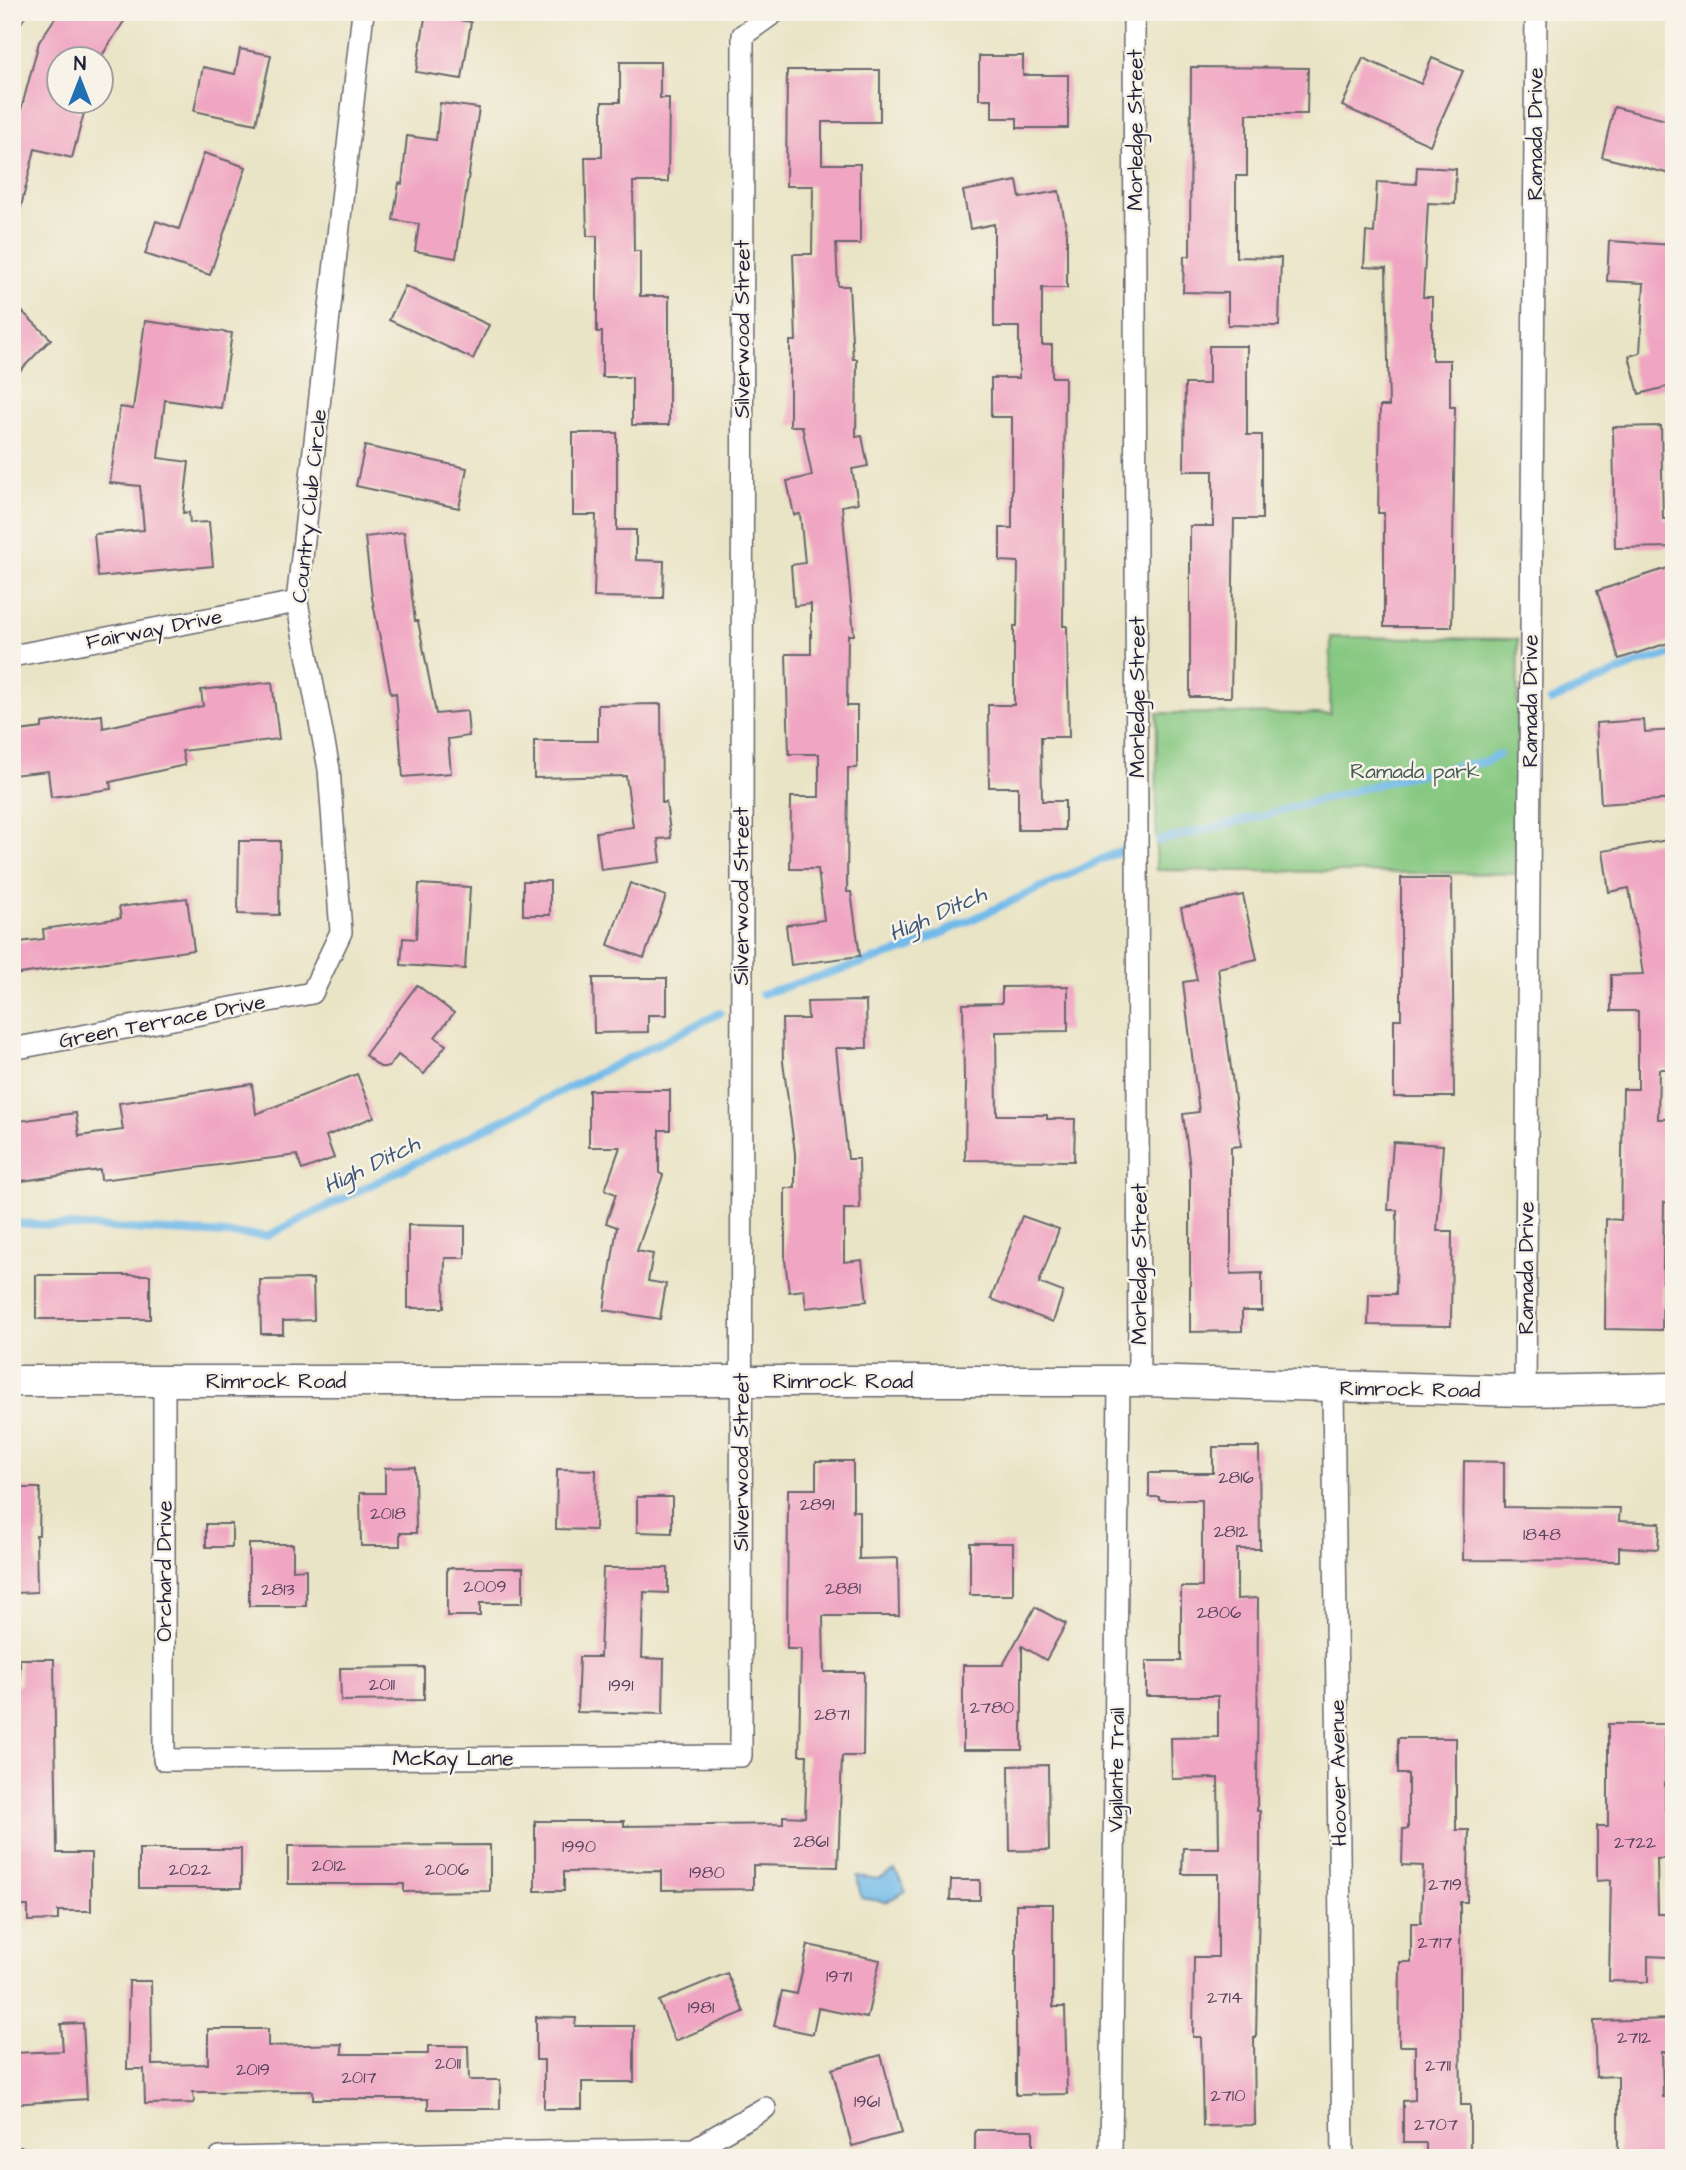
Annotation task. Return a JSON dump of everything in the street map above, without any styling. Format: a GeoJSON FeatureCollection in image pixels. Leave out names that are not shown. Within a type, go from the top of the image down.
{"type":"FeatureCollection","features":[{"type":"Feature","properties":{"kind":"main road","name":"Rimrock Road"},"geometry":{"type":"LineString","coordinates":[[12,1381],[1129,1381],[1525,1391],[1674,1388]]}},
{"type":"Feature","properties":{"kind":"street","name":"Country Club Circle"},"geometry":{"type":"LineString","coordinates":[[312,993],[341,932],[330,769],[297,602],[363,12]]}},
{"type":"Feature","properties":{"kind":"street","name":"Silverwood Street"},"geometry":{"type":"LineString","coordinates":[[741,1756],[743,35],[775,12]]}},
{"type":"Feature","properties":{"kind":"street","name":"Morledge Street"},"geometry":{"type":"LineString","coordinates":[[1129,1381],[1134,12]]}},
{"type":"Feature","properties":{"kind":"street","name":"Ramada Drive"},"geometry":{"type":"LineString","coordinates":[[1525,1391],[1536,12]]}},
{"type":"Feature","properties":{"kind":"street","name":"Fairway Drive"},"geometry":{"type":"LineString","coordinates":[[12,656],[297,602]]}},
{"type":"Feature","properties":{"kind":"street","name":"Green Terrace Drive"},"geometry":{"type":"LineString","coordinates":[[12,1049],[312,993]]}},
{"type":"Feature","properties":{"kind":"street","name":"Orchard Drive"},"geometry":{"type":"LineString","coordinates":[[164,1381],[164,1760]]}},
{"type":"Feature","properties":{"kind":"street","name":"Vigilante Trail"},"geometry":{"type":"LineString","coordinates":[[1111,2158],[1129,1381]]}},
{"type":"Feature","properties":{"kind":"street","name":"Hoover Avenue"},"geometry":{"type":"LineString","coordinates":[[1333,1388],[1343,2158]]}},
{"type":"Feature","properties":{"kind":"street","name":"McKay Lane"},"geometry":{"type":"LineString","coordinates":[[164,1760],[741,1756]]}},
{"type":"Feature","properties":{"kind":"street"},"geometry":{"type":"LineString","coordinates":[[220,2158],[694,2148],[765,2108]]}},
{"type":"Feature","properties":{"kind":"street"},"geometry":{"type":"LineString","coordinates":[[12,2158],[20,2158]]}},
{"type":"Feature","properties":{"kind":"green space","name":"Ramada park"},"geometry":{"type":"Polygon","coordinates":[[[1331,637],[1518,639],[1516,874],[1156,870],[1157,713],[1330,714],[1331,637]]]}},
{"type":"Feature","properties":{"kind":"water"},"geometry":{"type":"Polygon","coordinates":[[[895,1870],[906,1891],[886,1902],[861,1898],[857,1876],[879,1879],[895,1870]]]}},
{"type":"Feature","properties":{"kind":"building"},"geometry":{"type":"Polygon","coordinates":[[[59,12],[130,12],[108,46],[46,46],[46,116],[83,116],[72,158],[35,149],[20,211],[12,210],[12,107],[21,110],[39,42],[59,12]]]}},
{"type":"Feature","properties":{"kind":"building"},"geometry":{"type":"Polygon","coordinates":[[[426,12],[460,12],[459,20],[471,22],[462,79],[416,72],[426,12]]]}},
{"type":"Feature","properties":{"kind":"building"},"geometry":{"type":"Polygon","coordinates":[[[240,49],[271,55],[256,124],[194,111],[203,67],[235,74],[240,49]]]}},
{"type":"Feature","properties":{"kind":"building"},"geometry":{"type":"Polygon","coordinates":[[[979,56],[1023,56],[1023,75],[1068,75],[1068,128],[1017,128],[1017,118],[992,118],[992,99],[979,99],[979,56]]]}},
{"type":"Feature","properties":{"kind":"building"},"geometry":{"type":"Polygon","coordinates":[[[1363,58],[1421,84],[1432,58],[1463,71],[1430,145],[1342,106],[1363,58]]]}},
{"type":"Feature","properties":{"kind":"building"},"geometry":{"type":"Polygon","coordinates":[[[620,62],[660,62],[660,98],[669,98],[668,182],[633,182],[634,251],[640,251],[640,296],[669,296],[669,425],[632,425],[632,377],[602,377],[602,332],[597,332],[597,236],[587,236],[585,157],[602,157],[602,102],[620,102],[620,62]]]}},
{"type":"Feature","properties":{"kind":"building"},"geometry":{"type":"Polygon","coordinates":[[[1191,67],[1308,68],[1307,114],[1247,114],[1247,176],[1236,176],[1236,257],[1281,258],[1279,326],[1228,325],[1228,293],[1183,292],[1184,256],[1190,256],[1191,67]]]}},
{"type":"Feature","properties":{"kind":"building"},"geometry":{"type":"Polygon","coordinates":[[[787,70],[880,70],[880,122],[822,122],[822,164],[860,164],[860,244],[836,244],[838,286],[849,286],[853,359],[857,359],[856,437],[862,436],[868,466],[852,469],[858,503],[842,506],[854,635],[848,635],[847,706],[857,706],[857,768],[848,768],[847,892],[851,892],[860,956],[791,965],[786,925],[824,920],[818,869],[790,869],[791,797],[819,797],[819,754],[789,754],[786,654],[811,654],[811,604],[794,606],[791,565],[805,563],[800,514],[794,515],[787,481],[812,476],[802,426],[790,426],[790,341],[796,341],[793,254],[812,254],[813,186],[786,186],[787,70]]]}},
{"type":"Feature","properties":{"kind":"building"},"geometry":{"type":"Polygon","coordinates":[[[440,103],[479,108],[456,258],[415,251],[419,224],[393,220],[399,183],[402,184],[407,136],[436,140],[440,103]]]}},
{"type":"Feature","properties":{"kind":"building"},"geometry":{"type":"Polygon","coordinates":[[[1614,107],[1674,122],[1674,175],[1602,157],[1614,107]]]}},
{"type":"Feature","properties":{"kind":"building"},"geometry":{"type":"Polygon","coordinates":[[[204,153],[246,167],[210,275],[145,254],[156,221],[179,229],[204,153]]]}},
{"type":"Feature","properties":{"kind":"building"},"geometry":{"type":"Polygon","coordinates":[[[1417,167],[1456,169],[1455,204],[1428,203],[1423,297],[1432,297],[1432,360],[1450,360],[1450,407],[1455,407],[1452,627],[1384,627],[1384,513],[1378,513],[1380,406],[1389,406],[1386,268],[1364,267],[1366,232],[1374,233],[1377,182],[1416,184],[1417,167]]]}},
{"type":"Feature","properties":{"kind":"building"},"geometry":{"type":"Polygon","coordinates":[[[1017,181],[1020,198],[1059,191],[1067,233],[1067,288],[1042,288],[1042,345],[1052,345],[1052,377],[1065,377],[1063,626],[1067,626],[1069,737],[1041,737],[1042,801],[1065,801],[1065,830],[1018,830],[1018,787],[989,787],[988,705],[1014,705],[1014,626],[1017,626],[1018,562],[1000,561],[1000,528],[1012,528],[1012,417],[991,417],[991,378],[1019,378],[1019,327],[994,327],[994,224],[970,229],[963,191],[1017,181]]]}},
{"type":"Feature","properties":{"kind":"building"},"geometry":{"type":"Polygon","coordinates":[[[1609,241],[1674,245],[1674,385],[1639,394],[1629,356],[1640,353],[1644,283],[1607,281],[1609,241]]]}},
{"type":"Feature","properties":{"kind":"building"},"geometry":{"type":"Polygon","coordinates":[[[405,286],[489,325],[473,359],[389,320],[405,286]]]}},
{"type":"Feature","properties":{"kind":"building"},"geometry":{"type":"Polygon","coordinates":[[[12,302],[51,339],[12,379],[12,302]]]}},
{"type":"Feature","properties":{"kind":"building"},"geometry":{"type":"Polygon","coordinates":[[[145,321],[232,333],[221,408],[165,400],[158,458],[189,462],[183,513],[189,512],[190,523],[209,522],[213,566],[98,577],[94,534],[144,530],[140,486],[110,483],[120,407],[133,409],[145,321]]]}},
{"type":"Feature","properties":{"kind":"building"},"geometry":{"type":"Polygon","coordinates":[[[1209,346],[1247,346],[1247,435],[1262,435],[1262,519],[1234,519],[1231,697],[1190,697],[1190,526],[1213,526],[1213,471],[1184,471],[1185,384],[1209,384],[1209,346]]]}},
{"type":"Feature","properties":{"kind":"building"},"geometry":{"type":"Polygon","coordinates":[[[1661,426],[1663,519],[1674,519],[1674,547],[1615,548],[1613,427],[1661,426]]]}},
{"type":"Feature","properties":{"kind":"building"},"geometry":{"type":"Polygon","coordinates":[[[573,433],[617,433],[617,530],[636,530],[636,560],[664,561],[663,598],[594,597],[596,515],[573,515],[573,433]]]}},
{"type":"Feature","properties":{"kind":"building"},"geometry":{"type":"Polygon","coordinates":[[[365,446],[467,468],[459,508],[356,486],[365,446]]]}},
{"type":"Feature","properties":{"kind":"building"},"geometry":{"type":"Polygon","coordinates":[[[404,532],[415,621],[418,621],[436,714],[467,711],[469,736],[448,739],[451,773],[403,777],[396,693],[391,694],[372,598],[365,537],[404,532]]]}},
{"type":"Feature","properties":{"kind":"building"},"geometry":{"type":"Polygon","coordinates":[[[1674,566],[1674,641],[1619,659],[1597,591],[1674,566]]]}},
{"type":"Feature","properties":{"kind":"building"},"geometry":{"type":"Polygon","coordinates":[[[272,682],[279,739],[182,751],[185,765],[110,782],[111,789],[51,797],[48,771],[12,775],[12,732],[42,728],[42,723],[102,715],[103,728],[203,706],[201,690],[272,682]]]}},
{"type":"Feature","properties":{"kind":"building"},"geometry":{"type":"Polygon","coordinates":[[[661,704],[662,803],[666,802],[671,838],[658,839],[661,862],[601,870],[596,832],[633,827],[626,776],[534,778],[534,741],[598,741],[598,705],[661,704]]]}},
{"type":"Feature","properties":{"kind":"building"},"geometry":{"type":"Polygon","coordinates":[[[1644,720],[1645,732],[1674,730],[1674,799],[1601,804],[1596,723],[1644,720]]]}},
{"type":"Feature","properties":{"kind":"building"},"geometry":{"type":"Polygon","coordinates":[[[1674,839],[1674,1069],[1659,1069],[1658,1119],[1674,1119],[1674,1203],[1664,1202],[1662,1330],[1605,1329],[1606,1219],[1621,1220],[1623,1089],[1638,1089],[1638,1011],[1611,1011],[1611,975],[1643,974],[1629,888],[1609,892],[1603,851],[1674,839]]]}},
{"type":"Feature","properties":{"kind":"building"},"geometry":{"type":"Polygon","coordinates":[[[239,841],[280,841],[279,915],[238,914],[239,841]]]}},
{"type":"Feature","properties":{"kind":"building"},"geometry":{"type":"Polygon","coordinates":[[[1401,878],[1452,878],[1454,1097],[1394,1097],[1394,1019],[1401,1019],[1401,878]]]}},
{"type":"Feature","properties":{"kind":"building"},"geometry":{"type":"Polygon","coordinates":[[[523,881],[550,881],[550,915],[523,915],[523,881]]]}},
{"type":"Feature","properties":{"kind":"building"},"geometry":{"type":"Polygon","coordinates":[[[630,883],[666,896],[644,958],[608,945],[630,883]]]}},
{"type":"Feature","properties":{"kind":"building"},"geometry":{"type":"Polygon","coordinates":[[[419,884],[470,887],[465,969],[401,965],[403,938],[416,939],[419,884]]]}},
{"type":"Feature","properties":{"kind":"building"},"geometry":{"type":"Polygon","coordinates":[[[1243,895],[1257,959],[1218,968],[1241,1146],[1231,1147],[1231,1274],[1262,1273],[1262,1311],[1242,1311],[1242,1331],[1190,1332],[1190,1168],[1183,1114],[1199,1112],[1183,982],[1197,980],[1181,908],[1243,895]]]}},
{"type":"Feature","properties":{"kind":"building"},"geometry":{"type":"Polygon","coordinates":[[[187,898],[194,950],[12,975],[12,943],[44,939],[43,929],[121,918],[119,907],[187,898]]]}},
{"type":"Feature","properties":{"kind":"building"},"geometry":{"type":"Polygon","coordinates":[[[593,978],[667,978],[667,1015],[648,1015],[648,1032],[594,1033],[593,978]]]}},
{"type":"Feature","properties":{"kind":"building"},"geometry":{"type":"Polygon","coordinates":[[[417,985],[454,1013],[435,1037],[446,1045],[424,1074],[398,1055],[389,1067],[380,1067],[365,1055],[417,985]]]}},
{"type":"Feature","properties":{"kind":"building"},"geometry":{"type":"Polygon","coordinates":[[[1068,986],[1068,1031],[996,1032],[997,1115],[1047,1115],[1047,1119],[1075,1119],[1074,1161],[965,1160],[963,1004],[1002,1003],[1002,987],[1068,986]]]}},
{"type":"Feature","properties":{"kind":"building"},"geometry":{"type":"Polygon","coordinates":[[[866,1001],[867,1048],[836,1048],[848,1159],[859,1159],[860,1209],[844,1209],[844,1262],[862,1260],[867,1301],[806,1308],[804,1290],[789,1292],[785,1260],[785,1188],[795,1188],[795,1153],[783,1062],[782,1019],[808,1019],[807,1002],[866,1001]]]}},
{"type":"Feature","properties":{"kind":"building"},"geometry":{"type":"Polygon","coordinates":[[[357,1074],[374,1117],[326,1136],[334,1158],[302,1170],[297,1155],[101,1180],[100,1170],[14,1182],[12,1122],[76,1113],[79,1136],[123,1130],[119,1103],[252,1084],[256,1114],[357,1074]]]}},
{"type":"Feature","properties":{"kind":"building"},"geometry":{"type":"Polygon","coordinates":[[[589,1090],[670,1090],[670,1130],[659,1130],[659,1173],[663,1175],[637,1251],[653,1254],[648,1281],[666,1284],[660,1319],[604,1310],[617,1227],[606,1223],[616,1194],[605,1190],[620,1147],[589,1147],[589,1090]]]}},
{"type":"Feature","properties":{"kind":"building"},"geometry":{"type":"Polygon","coordinates":[[[1393,1142],[1443,1145],[1437,1231],[1452,1231],[1451,1326],[1368,1325],[1369,1294],[1396,1294],[1397,1210],[1388,1210],[1393,1142]]]}},
{"type":"Feature","properties":{"kind":"building"},"geometry":{"type":"Polygon","coordinates":[[[1022,1216],[1059,1229],[1039,1283],[1063,1292],[1053,1322],[991,1299],[1022,1216]]]}},
{"type":"Feature","properties":{"kind":"building"},"geometry":{"type":"Polygon","coordinates":[[[408,1225],[465,1226],[465,1258],[445,1258],[444,1308],[408,1308],[408,1225]]]}},
{"type":"Feature","properties":{"kind":"building"},"geometry":{"type":"Polygon","coordinates":[[[36,1275],[150,1275],[150,1319],[36,1319],[36,1275]]]}},
{"type":"Feature","properties":{"kind":"building"},"geometry":{"type":"Polygon","coordinates":[[[313,1279],[314,1320],[283,1321],[283,1334],[261,1334],[260,1280],[313,1279]]]}},
{"type":"Feature","properties":{"kind":"building"},"geometry":{"type":"Polygon","coordinates":[[[1213,1447],[1259,1447],[1260,1549],[1237,1549],[1237,1599],[1258,1598],[1257,1811],[1260,1811],[1260,1858],[1254,2038],[1255,2125],[1203,2126],[1201,2037],[1193,2037],[1194,1957],[1218,1957],[1218,1874],[1182,1874],[1183,1848],[1219,1848],[1218,1778],[1172,1779],[1171,1738],[1218,1737],[1218,1696],[1146,1696],[1146,1661],[1181,1661],[1181,1587],[1202,1587],[1202,1500],[1159,1500],[1159,1497],[1149,1497],[1149,1473],[1213,1473],[1213,1447]]]}},
{"type":"Feature","properties":{"kind":"building"},"geometry":{"type":"Polygon","coordinates":[[[816,1461],[853,1461],[853,1511],[859,1511],[859,1559],[898,1558],[899,1616],[823,1616],[824,1672],[864,1672],[863,1756],[842,1756],[838,1867],[753,1865],[753,1889],[661,1890],[661,1871],[564,1872],[564,1891],[535,1891],[535,1821],[624,1821],[624,1826],[783,1824],[783,1816],[805,1817],[807,1755],[799,1755],[801,1649],[787,1649],[788,1489],[816,1489],[816,1461]]]}},
{"type":"Feature","properties":{"kind":"building"},"geometry":{"type":"Polygon","coordinates":[[[1464,1461],[1504,1462],[1504,1507],[1620,1508],[1619,1521],[1660,1523],[1658,1549],[1619,1547],[1619,1561],[1463,1560],[1464,1461]]]}},
{"type":"Feature","properties":{"kind":"building"},"geometry":{"type":"Polygon","coordinates":[[[415,1467],[416,1533],[400,1533],[400,1546],[361,1546],[360,1493],[385,1493],[385,1468],[415,1467]]]}},
{"type":"Feature","properties":{"kind":"building"},"geometry":{"type":"Polygon","coordinates":[[[557,1469],[596,1470],[595,1530],[556,1529],[557,1469]]]}},
{"type":"Feature","properties":{"kind":"building"},"geometry":{"type":"Polygon","coordinates":[[[12,1488],[40,1488],[39,1535],[36,1535],[37,1592],[15,1593],[12,1488]]]}},
{"type":"Feature","properties":{"kind":"building"},"geometry":{"type":"Polygon","coordinates":[[[637,1497],[672,1497],[672,1533],[637,1532],[637,1497]]]}},
{"type":"Feature","properties":{"kind":"building"},"geometry":{"type":"Polygon","coordinates":[[[206,1524],[232,1524],[232,1547],[206,1547],[206,1524]]]}},
{"type":"Feature","properties":{"kind":"building"},"geometry":{"type":"Polygon","coordinates":[[[970,1543],[1013,1543],[1013,1595],[970,1595],[970,1543]]]}},
{"type":"Feature","properties":{"kind":"building"},"geometry":{"type":"Polygon","coordinates":[[[249,1544],[293,1544],[293,1570],[306,1569],[306,1606],[249,1606],[249,1544]]]}},
{"type":"Feature","properties":{"kind":"building"},"geometry":{"type":"Polygon","coordinates":[[[447,1568],[523,1568],[523,1603],[480,1603],[480,1616],[447,1616],[447,1568]]]}},
{"type":"Feature","properties":{"kind":"building"},"geometry":{"type":"Polygon","coordinates":[[[603,1568],[668,1568],[668,1593],[644,1592],[642,1658],[664,1659],[663,1714],[577,1712],[579,1657],[600,1657],[603,1568]]]}},
{"type":"Feature","properties":{"kind":"building"},"geometry":{"type":"Polygon","coordinates":[[[1035,1607],[1066,1624],[1046,1660],[1022,1646],[1022,1750],[963,1750],[963,1665],[1003,1665],[1035,1607]]]}},
{"type":"Feature","properties":{"kind":"building"},"geometry":{"type":"Polygon","coordinates":[[[20,1659],[54,1659],[57,1853],[91,1853],[91,1911],[58,1911],[58,1920],[28,1921],[28,1906],[12,1906],[12,1685],[20,1685],[20,1659]]]}},
{"type":"Feature","properties":{"kind":"building"},"geometry":{"type":"Polygon","coordinates":[[[424,1667],[424,1700],[341,1701],[340,1668],[424,1667]]]}},
{"type":"Feature","properties":{"kind":"building"},"geometry":{"type":"Polygon","coordinates":[[[1608,1724],[1665,1724],[1665,1810],[1674,1810],[1674,1858],[1657,1859],[1658,1914],[1669,1914],[1668,1957],[1648,1956],[1648,1982],[1609,1981],[1611,1880],[1597,1881],[1597,1826],[1608,1826],[1608,1724]]]}},
{"type":"Feature","properties":{"kind":"building"},"geometry":{"type":"Polygon","coordinates":[[[1398,1738],[1456,1738],[1456,1830],[1469,1830],[1467,1902],[1460,1902],[1460,2015],[1461,2105],[1470,2105],[1470,2158],[1426,2158],[1426,2143],[1403,2143],[1403,2101],[1415,2100],[1415,2046],[1399,2046],[1400,1962],[1411,1962],[1411,1923],[1421,1923],[1423,1866],[1402,1865],[1403,1829],[1408,1829],[1408,1774],[1398,1774],[1398,1738]]]}},
{"type":"Feature","properties":{"kind":"building"},"geometry":{"type":"Polygon","coordinates":[[[1048,1765],[1049,1850],[1010,1851],[1009,1766],[1048,1765]]]}},
{"type":"Feature","properties":{"kind":"building"},"geometry":{"type":"Polygon","coordinates":[[[490,1845],[490,1891],[404,1892],[404,1884],[288,1884],[288,1846],[490,1845]]]}},
{"type":"Feature","properties":{"kind":"building"},"geometry":{"type":"Polygon","coordinates":[[[139,1849],[241,1849],[241,1888],[139,1888],[139,1849]]]}},
{"type":"Feature","properties":{"kind":"building"},"geometry":{"type":"Polygon","coordinates":[[[951,1880],[980,1880],[980,1900],[950,1900],[951,1880]]]}},
{"type":"Feature","properties":{"kind":"building"},"geometry":{"type":"Polygon","coordinates":[[[1016,1904],[1053,1904],[1053,2007],[1065,2007],[1067,2094],[1016,2095],[1016,1904]]]}},
{"type":"Feature","properties":{"kind":"building"},"geometry":{"type":"Polygon","coordinates":[[[808,1945],[880,1960],[867,2018],[818,2008],[813,2034],[774,2026],[782,1991],[797,1994],[808,1945]]]}},
{"type":"Feature","properties":{"kind":"building"},"geometry":{"type":"Polygon","coordinates":[[[727,1973],[744,2012],[675,2041],[659,2001],[727,1973]]]}},
{"type":"Feature","properties":{"kind":"building"},"geometry":{"type":"Polygon","coordinates":[[[129,1981],[151,1981],[152,2065],[208,2064],[208,2029],[268,2029],[268,2046],[342,2044],[342,2054],[428,2054],[428,2046],[468,2046],[469,2080],[500,2080],[500,2109],[428,2109],[428,2099],[313,2099],[313,2091],[193,2092],[194,2103],[145,2104],[144,2069],[127,2069],[129,1981]]]}},
{"type":"Feature","properties":{"kind":"building"},"geometry":{"type":"Polygon","coordinates":[[[536,2017],[576,2018],[575,2026],[634,2026],[634,2082],[582,2082],[582,2109],[544,2109],[544,2060],[536,2060],[536,2017]]]}},
{"type":"Feature","properties":{"kind":"building"},"geometry":{"type":"Polygon","coordinates":[[[1674,2019],[1674,2052],[1662,2052],[1663,2097],[1674,2097],[1674,2158],[1618,2158],[1618,2076],[1596,2077],[1594,2021],[1674,2019]]]}},
{"type":"Feature","properties":{"kind":"building"},"geometry":{"type":"Polygon","coordinates":[[[83,2023],[87,2099],[12,2104],[12,2053],[63,2051],[61,2024],[83,2023]]]}},
{"type":"Feature","properties":{"kind":"building"},"geometry":{"type":"Polygon","coordinates":[[[881,2055],[902,2133],[852,2146],[832,2069],[881,2055]]]}},
{"type":"Feature","properties":{"kind":"building"},"geometry":{"type":"Polygon","coordinates":[[[975,2130],[1033,2130],[1033,2158],[975,2158],[975,2130]]]}},
{"type":"Feature","properties":{"kind":"waterway","name":"High Ditch"},"geometry":{"type":"LineString","coordinates":[[1551,701],[1641,662],[1674,654]]}},
{"type":"Feature","properties":{"kind":"waterway","name":"High Ditch"},"geometry":{"type":"LineString","coordinates":[[1159,841],[1404,777],[1487,761],[1499,755]]}},
{"type":"Feature","properties":{"kind":"waterway","name":"High Ditch"},"geometry":{"type":"LineString","coordinates":[[762,994],[908,949],[1122,850]]}},
{"type":"Feature","properties":{"kind":"waterway","name":"High Ditch"},"geometry":{"type":"LineString","coordinates":[[12,1223],[267,1236],[720,1013]]}}]}
